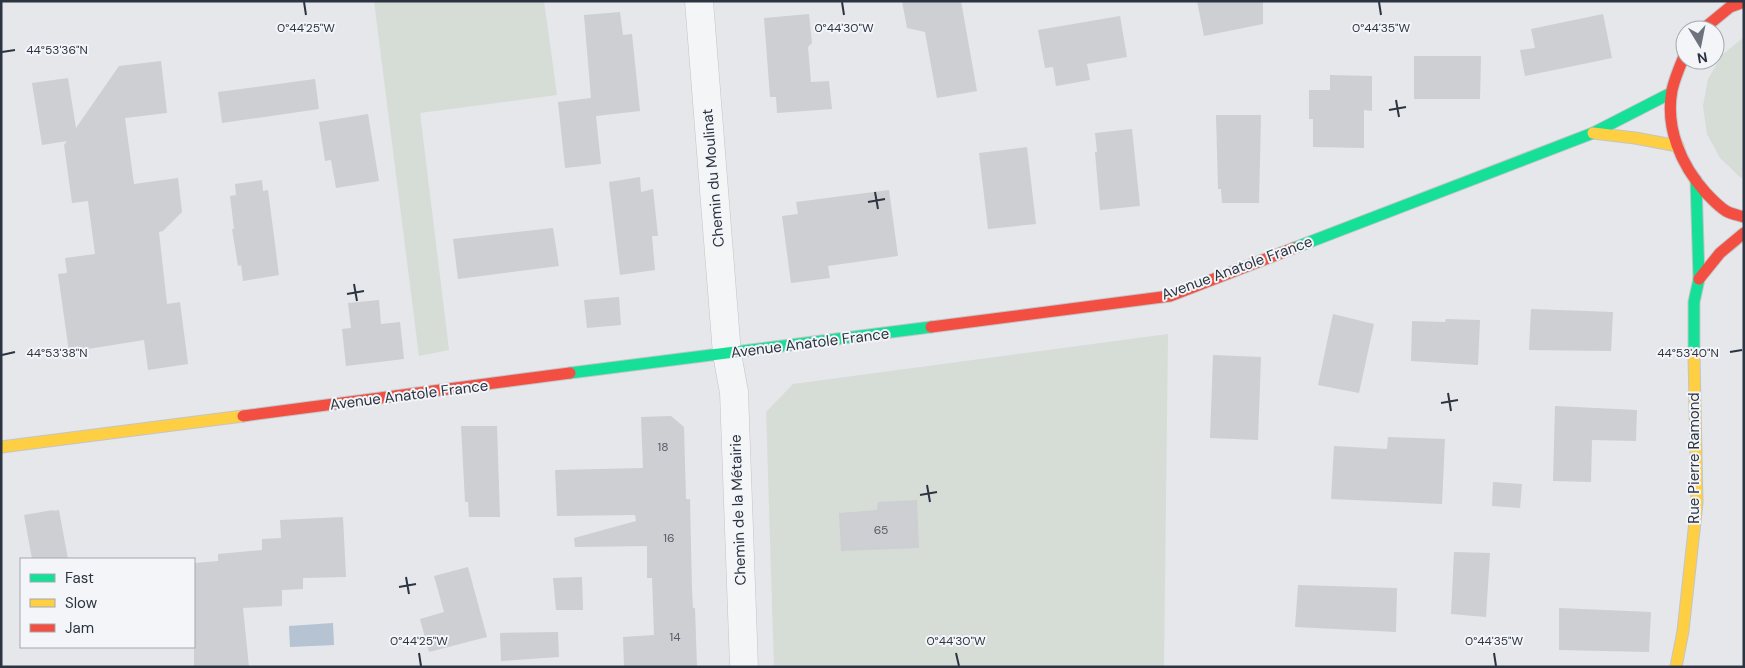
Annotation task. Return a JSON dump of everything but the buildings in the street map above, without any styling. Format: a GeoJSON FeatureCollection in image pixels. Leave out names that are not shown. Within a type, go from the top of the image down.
{"type":"FeatureCollection","features":[{"type":"Feature","properties":{"kind":"street","name":"Chemin du Moulinat"},"geometry":{"type":"LineString","coordinates":[[699,1],[726,354]]}},
{"type":"Feature","properties":{"kind":"street"},"geometry":{"type":"LineString","coordinates":[[1713,20],[1730,7],[1744,2]]}},
{"type":"Feature","properties":{"kind":"street"},"geometry":{"type":"LineString","coordinates":[[1705,20],[1708,10]]}},
{"type":"Feature","properties":{"kind":"street"},"geometry":{"type":"LineString","coordinates":[[1678,70],[1671,93],[1671,122],[1681,158],[1701,188],[1725,210],[1744,217]]}},
{"type":"Feature","properties":{"kind":"street","name":"Avenue Anatole France"},"geometry":{"type":"LineString","coordinates":[[1,447],[1170,296],[1592,133],[1671,93]]}},
{"type":"Feature","properties":{"kind":"street","name":"Avenue Anatole France"},"geometry":{"type":"LineString","coordinates":[[1592,133],[1678,146]]}},
{"type":"Feature","properties":{"kind":"street","name":"Rue Pierre Ramond"},"geometry":{"type":"LineString","coordinates":[[1676,667],[1683,630],[1697,503],[1694,302],[1699,279],[1696,180]]}},
{"type":"Feature","properties":{"kind":"street","name":"Rue Pierre Ramond"},"geometry":{"type":"LineString","coordinates":[[1699,279],[1720,253],[1744,233]]}},
{"type":"Feature","properties":{"kind":"street","name":"Chemin de la Métairie"},"geometry":{"type":"LineString","coordinates":[[726,354],[734,392],[744,667]]}},
{"type":"Feature","properties":{"kind":"shaded area"},"geometry":{"type":"Polygon","coordinates":[[[374,1],[544,1],[557,95],[420,113],[449,350],[419,356],[374,1]]]}},
{"type":"Feature","properties":{"kind":"shaded area"},"geometry":{"type":"Polygon","coordinates":[[[1744,37],[1744,179],[1720,158],[1707,134],[1703,106],[1708,79],[1713,70],[1725,70],[1725,53],[1744,37]]]}},
{"type":"Feature","properties":{"kind":"shaded area"},"geometry":{"type":"Polygon","coordinates":[[[1168,334],[1164,667],[774,667],[766,412],[793,384],[1168,334]]]}},
{"type":"Feature","properties":{"kind":"water"},"geometry":{"type":"Polygon","coordinates":[[[333,623],[334,645],[290,647],[289,626],[333,623]]]}},
{"type":"Feature","properties":{"kind":"traffic: fast"},"geometry":{"type":"LineString","coordinates":[[1294,248],[1593,133],[1671,93]]}},
{"type":"Feature","properties":{"kind":"traffic: fast"},"geometry":{"type":"LineString","coordinates":[[1694,356],[1694,302],[1699,279],[1696,180]]}},
{"type":"Feature","properties":{"kind":"traffic: fast"},"geometry":{"type":"LineString","coordinates":[[570,373],[931,327]]}},
{"type":"Feature","properties":{"kind":"traffic: slow"},"geometry":{"type":"LineString","coordinates":[[1593,133],[1678,146]]}},
{"type":"Feature","properties":{"kind":"traffic: slow"},"geometry":{"type":"LineString","coordinates":[[1676,667],[1683,631],[1697,503],[1694,356]]}},
{"type":"Feature","properties":{"kind":"traffic: slow"},"geometry":{"type":"LineString","coordinates":[[1,447],[243,416]]}},
{"type":"Feature","properties":{"kind":"traffic: jam"},"geometry":{"type":"LineString","coordinates":[[1714,20],[1730,7],[1744,2]]}},
{"type":"Feature","properties":{"kind":"traffic: jam"},"geometry":{"type":"LineString","coordinates":[[1679,70],[1673,85],[1670,104],[1673,132],[1682,158],[1697,182],[1718,205],[1732,214],[1744,217]]}},
{"type":"Feature","properties":{"kind":"traffic: jam"},"geometry":{"type":"LineString","coordinates":[[1699,279],[1720,253],[1744,233]]}},
{"type":"Feature","properties":{"kind":"traffic: jam"},"geometry":{"type":"LineString","coordinates":[[931,327],[1170,296],[1294,248]]}},
{"type":"Feature","properties":{"kind":"traffic: jam"},"geometry":{"type":"LineString","coordinates":[[243,416],[570,373]]}}]}
